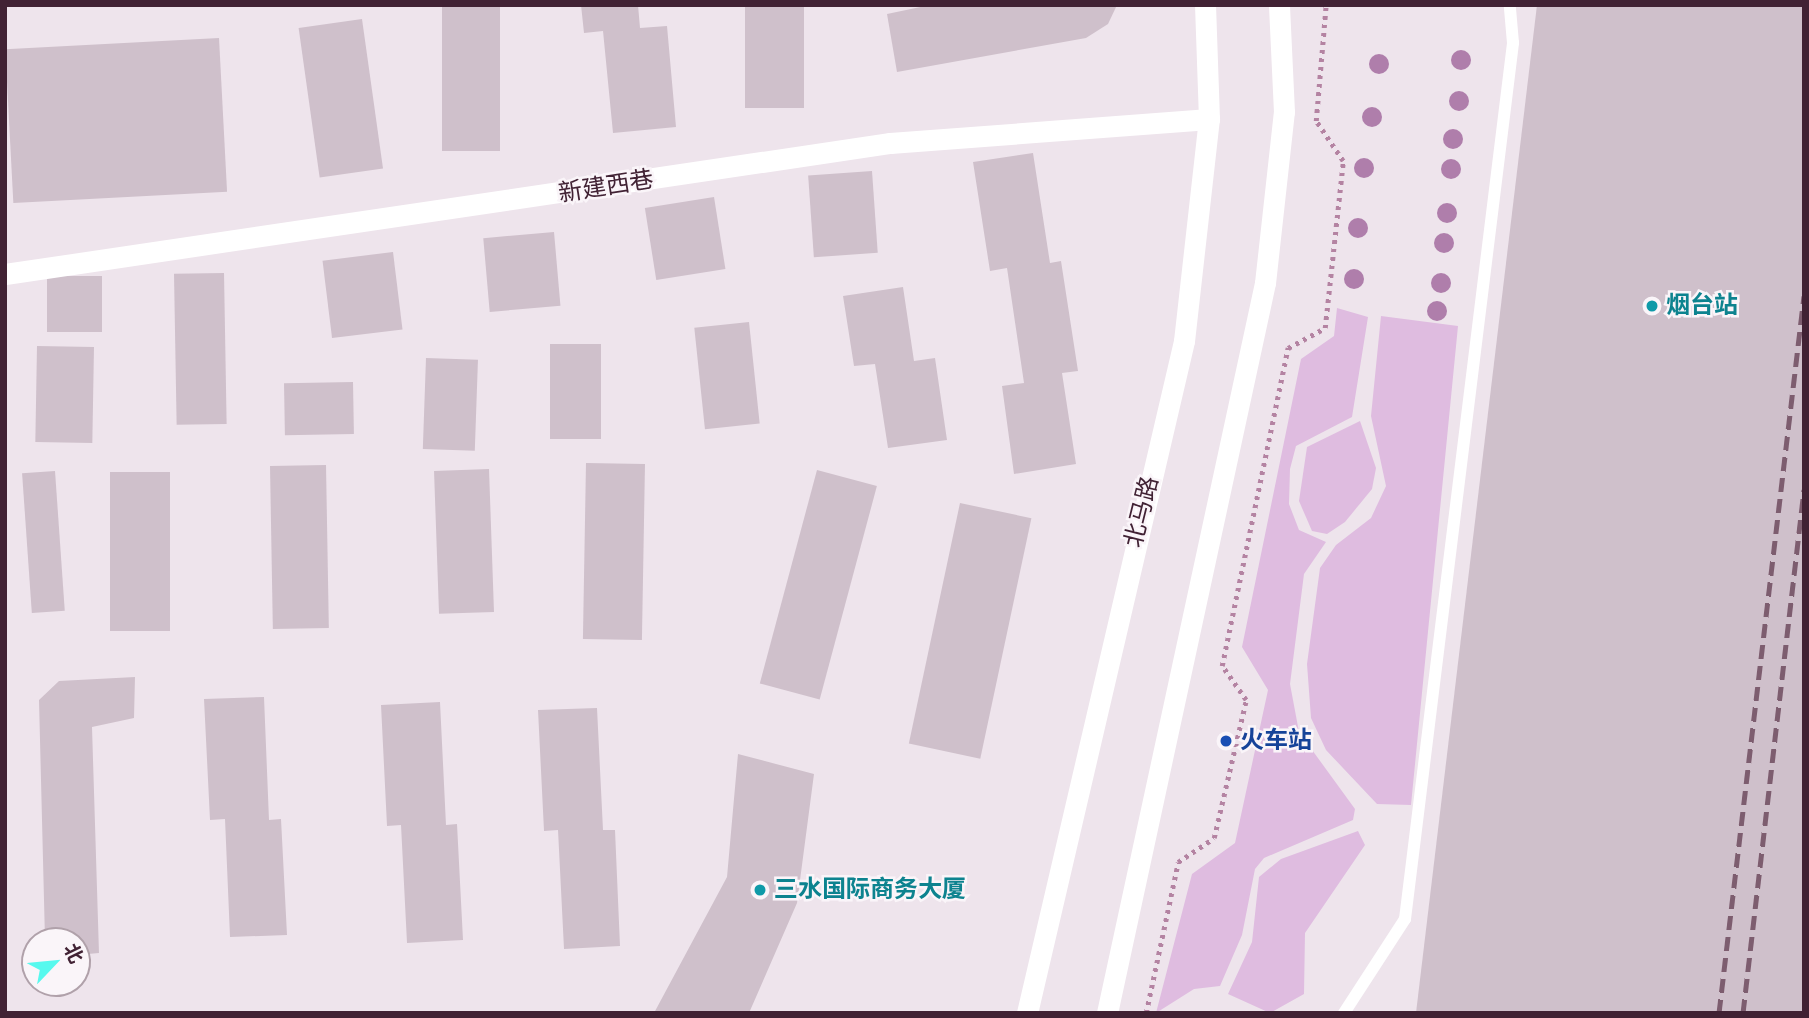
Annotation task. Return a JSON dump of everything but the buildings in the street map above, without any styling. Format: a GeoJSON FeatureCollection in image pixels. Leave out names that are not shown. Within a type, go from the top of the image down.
{"type":"FeatureCollection","features":[{"type":"Feature","properties":{"kind":"main road","name":"北马路"},"geometry":{"type":"LineString","coordinates":[[1027,1013],[1184,341],[1209,119],[1205,5]]}},
{"type":"Feature","properties":{"kind":"main road"},"geometry":{"type":"LineString","coordinates":[[1107,1013],[1265,283],[1284,111],[1279,5]]}},
{"type":"Feature","properties":{"kind":"main road","name":"新建西巷"},"geometry":{"type":"LineString","coordinates":[[5,274],[890,143],[1209,119]]}},
{"type":"Feature","properties":{"kind":"lane"},"geometry":{"type":"LineString","coordinates":[[1344,1013],[1405,919],[1513,43],[1510,5]]}},
{"type":"Feature","properties":{"kind":"path"},"geometry":{"type":"LineString","coordinates":[[1146,1013],[1178,862],[1214,838],[1246,700],[1222,666],[1288,348],[1325,328],[1343,161],[1316,121],[1326,5]]}},
{"type":"Feature","properties":{"kind":"shaded area"},"geometry":{"type":"Polygon","coordinates":[[[1337,308],[1368,317],[1352,417],[1296,446],[1290,469],[1289,504],[1299,530],[1326,542],[1304,574],[1290,684],[1299,732],[1355,809],[1353,820],[1264,858],[1255,869],[1242,935],[1220,986],[1194,989],[1156,1013],[1192,874],[1235,843],[1268,690],[1242,647],[1301,359],[1334,336],[1337,308]]]}},
{"type":"Feature","properties":{"kind":"shaded area"},"geometry":{"type":"Polygon","coordinates":[[[1381,316],[1458,326],[1411,805],[1377,804],[1326,750],[1311,718],[1307,664],[1320,568],[1336,545],[1371,518],[1386,486],[1371,416],[1381,316]]]}},
{"type":"Feature","properties":{"kind":"shaded area"},"geometry":{"type":"Polygon","coordinates":[[[1360,421],[1376,468],[1372,489],[1345,522],[1327,534],[1312,531],[1299,501],[1307,447],[1360,421]]]}},
{"type":"Feature","properties":{"kind":"shaded area"},"geometry":{"type":"Polygon","coordinates":[[[1358,831],[1365,845],[1305,933],[1304,994],[1270,1013],[1228,994],[1252,942],[1259,877],[1281,859],[1358,831]]]}},
{"type":"Feature","properties":{"kind":"railway"},"geometry":{"type":"LineString","coordinates":[[1719,1013],[1804,296]]}},
{"type":"Feature","properties":{"kind":"railway"},"geometry":{"type":"LineString","coordinates":[[1743,1013],[1804,490]]}},
{"type":"Feature","properties":{"kind":"place","name":"烟台站"},"geometry":{"type":"Point","coordinates":[1652,306]}},
{"type":"Feature","properties":{"kind":"place","name":"火车站"},"geometry":{"type":"Point","coordinates":[1226,741]}},
{"type":"Feature","properties":{"kind":"place","name":"三水国际商务大厦"},"geometry":{"type":"Point","coordinates":[760,890]}}]}
